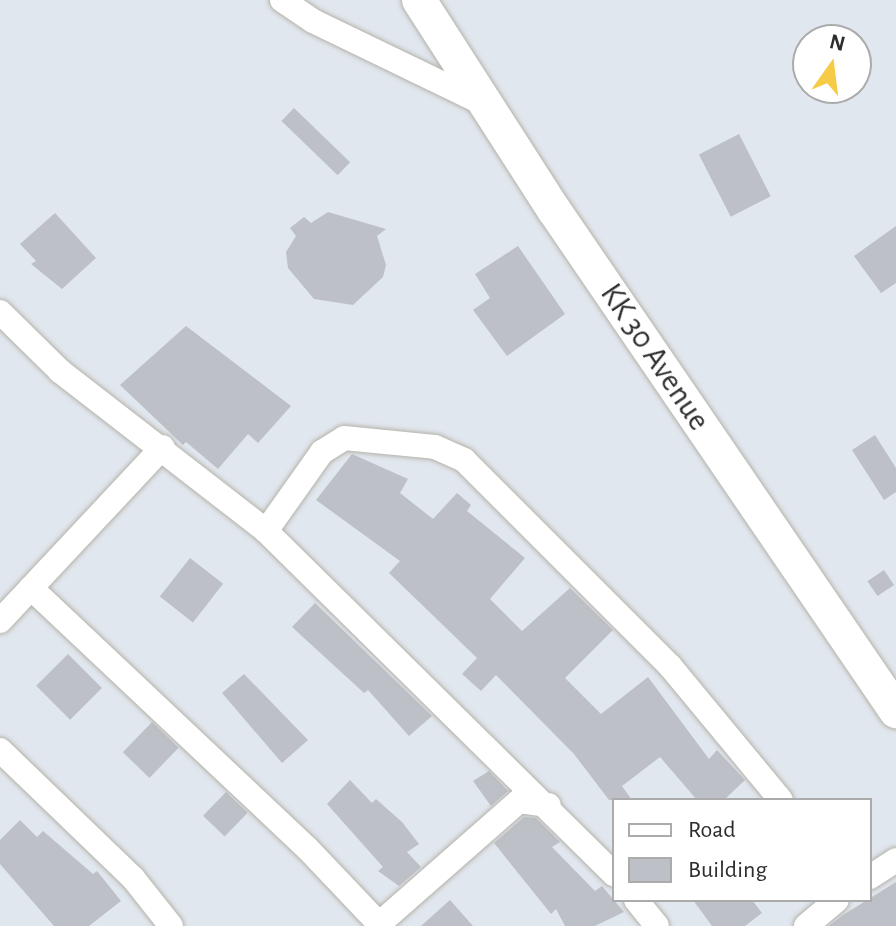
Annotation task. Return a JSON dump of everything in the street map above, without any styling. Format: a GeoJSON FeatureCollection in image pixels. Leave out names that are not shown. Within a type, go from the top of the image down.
{"type":"FeatureCollection","features":[{"type":"Feature","properties":{"kind":"main road","name":"KK 30 Avenue"},"geometry":{"type":"LineString","coordinates":[[419,0],[490,106],[554,210],[896,711]]}},
{"type":"Feature","properties":{"kind":"street"},"geometry":{"type":"LineString","coordinates":[[282,0],[313,21],[490,106]]}},
{"type":"Feature","properties":{"kind":"street"},"geometry":{"type":"LineString","coordinates":[[0,312],[60,371],[163,447],[266,531],[549,805],[612,872]]}},
{"type":"Feature","properties":{"kind":"street"},"geometry":{"type":"LineString","coordinates":[[266,531],[322,452],[344,438],[435,447],[464,460],[670,666],[779,798]]}},
{"type":"Feature","properties":{"kind":"street"},"geometry":{"type":"LineString","coordinates":[[0,621],[163,447]]}},
{"type":"Feature","properties":{"kind":"street"},"geometry":{"type":"LineString","coordinates":[[31,588],[307,848],[380,925],[519,801],[549,805]]}},
{"type":"Feature","properties":{"kind":"street"},"geometry":{"type":"LineString","coordinates":[[0,750],[133,878],[171,926]]}},
{"type":"Feature","properties":{"kind":"street"},"geometry":{"type":"LineString","coordinates":[[872,876],[896,860]]}},
{"type":"Feature","properties":{"kind":"street"},"geometry":{"type":"LineString","coordinates":[[638,902],[657,926]]}},
{"type":"Feature","properties":{"kind":"street"},"geometry":{"type":"LineString","coordinates":[[806,926],[835,902]]}},
{"type":"Feature","properties":{"kind":"building"},"geometry":{"type":"Polygon","coordinates":[[[294,108],[350,162],[338,175],[281,121],[294,108]]]}},
{"type":"Feature","properties":{"kind":"building"},"geometry":{"type":"Polygon","coordinates":[[[739,134],[771,196],[731,217],[699,154],[739,134]]]}},
{"type":"Feature","properties":{"kind":"building"},"geometry":{"type":"Polygon","coordinates":[[[328,212],[386,229],[377,236],[386,265],[383,277],[353,305],[314,299],[288,268],[286,252],[296,236],[290,228],[304,217],[311,223],[328,212]]]}},
{"type":"Feature","properties":{"kind":"building"},"geometry":{"type":"Polygon","coordinates":[[[55,213],[96,258],[62,289],[31,264],[36,261],[20,244],[55,213]]]}},
{"type":"Feature","properties":{"kind":"building"},"geometry":{"type":"Polygon","coordinates":[[[896,226],[896,283],[881,293],[854,256],[896,226]]]}},
{"type":"Feature","properties":{"kind":"building"},"geometry":{"type":"Polygon","coordinates":[[[518,246],[565,314],[507,356],[473,310],[490,298],[475,274],[518,246]]]}},
{"type":"Feature","properties":{"kind":"building"},"geometry":{"type":"Polygon","coordinates":[[[186,326],[291,406],[258,443],[248,434],[218,469],[186,442],[183,445],[120,385],[186,326]]]}},
{"type":"Feature","properties":{"kind":"building"},"geometry":{"type":"Polygon","coordinates":[[[875,435],[896,468],[896,492],[884,500],[852,450],[875,435]]]}},
{"type":"Feature","properties":{"kind":"building"},"geometry":{"type":"Polygon","coordinates":[[[352,454],[408,479],[400,493],[433,519],[457,493],[471,505],[467,511],[525,558],[490,599],[522,631],[570,588],[613,630],[565,678],[601,714],[648,677],[709,759],[717,750],[745,780],[726,798],[695,798],[660,757],[622,786],[631,798],[609,800],[574,754],[496,675],[481,691],[462,674],[477,658],[389,573],[400,561],[316,500],[352,454]]]}},
{"type":"Feature","properties":{"kind":"building"},"geometry":{"type":"Polygon","coordinates":[[[190,558],[223,584],[193,622],[160,597],[190,558]]]}},
{"type":"Feature","properties":{"kind":"building"},"geometry":{"type":"Polygon","coordinates":[[[884,570],[894,585],[877,596],[867,581],[884,570]]]}},
{"type":"Feature","properties":{"kind":"building"},"geometry":{"type":"Polygon","coordinates":[[[315,603],[432,716],[409,736],[368,690],[364,693],[292,627],[315,603]]]}},
{"type":"Feature","properties":{"kind":"building"},"geometry":{"type":"Polygon","coordinates":[[[68,654],[102,688],[70,720],[36,686],[68,654]]]}},
{"type":"Feature","properties":{"kind":"building"},"geometry":{"type":"Polygon","coordinates":[[[244,674],[308,740],[282,763],[222,693],[244,674]]]}},
{"type":"Feature","properties":{"kind":"building"},"geometry":{"type":"Polygon","coordinates":[[[152,722],[179,748],[149,778],[123,752],[152,722]]]}},
{"type":"Feature","properties":{"kind":"building"},"geometry":{"type":"Polygon","coordinates":[[[489,771],[508,791],[491,806],[473,781],[489,771]]]}},
{"type":"Feature","properties":{"kind":"building"},"geometry":{"type":"Polygon","coordinates":[[[350,780],[372,803],[376,799],[402,822],[419,844],[407,852],[421,867],[399,886],[378,871],[383,867],[327,804],[350,780]]]}},
{"type":"Feature","properties":{"kind":"building"},"geometry":{"type":"Polygon","coordinates":[[[226,792],[248,813],[225,837],[203,816],[226,792]]]}},
{"type":"Feature","properties":{"kind":"building"},"geometry":{"type":"Polygon","coordinates":[[[524,817],[536,818],[560,842],[552,847],[595,891],[602,886],[612,902],[624,912],[595,926],[565,926],[556,909],[551,914],[494,843],[524,817]]]}},
{"type":"Feature","properties":{"kind":"building"},"geometry":{"type":"Polygon","coordinates":[[[20,820],[37,837],[43,831],[93,874],[97,871],[121,901],[89,926],[54,926],[0,864],[0,840],[20,820]]]}},
{"type":"Feature","properties":{"kind":"building"},"geometry":{"type":"Polygon","coordinates":[[[896,882],[896,926],[829,926],[864,902],[872,902],[872,897],[896,882]]]}},
{"type":"Feature","properties":{"kind":"building"},"geometry":{"type":"Polygon","coordinates":[[[450,900],[473,926],[421,926],[450,900]]]}},
{"type":"Feature","properties":{"kind":"building"},"geometry":{"type":"Polygon","coordinates":[[[694,902],[754,902],[762,913],[745,926],[712,926],[694,902]]]}}]}
